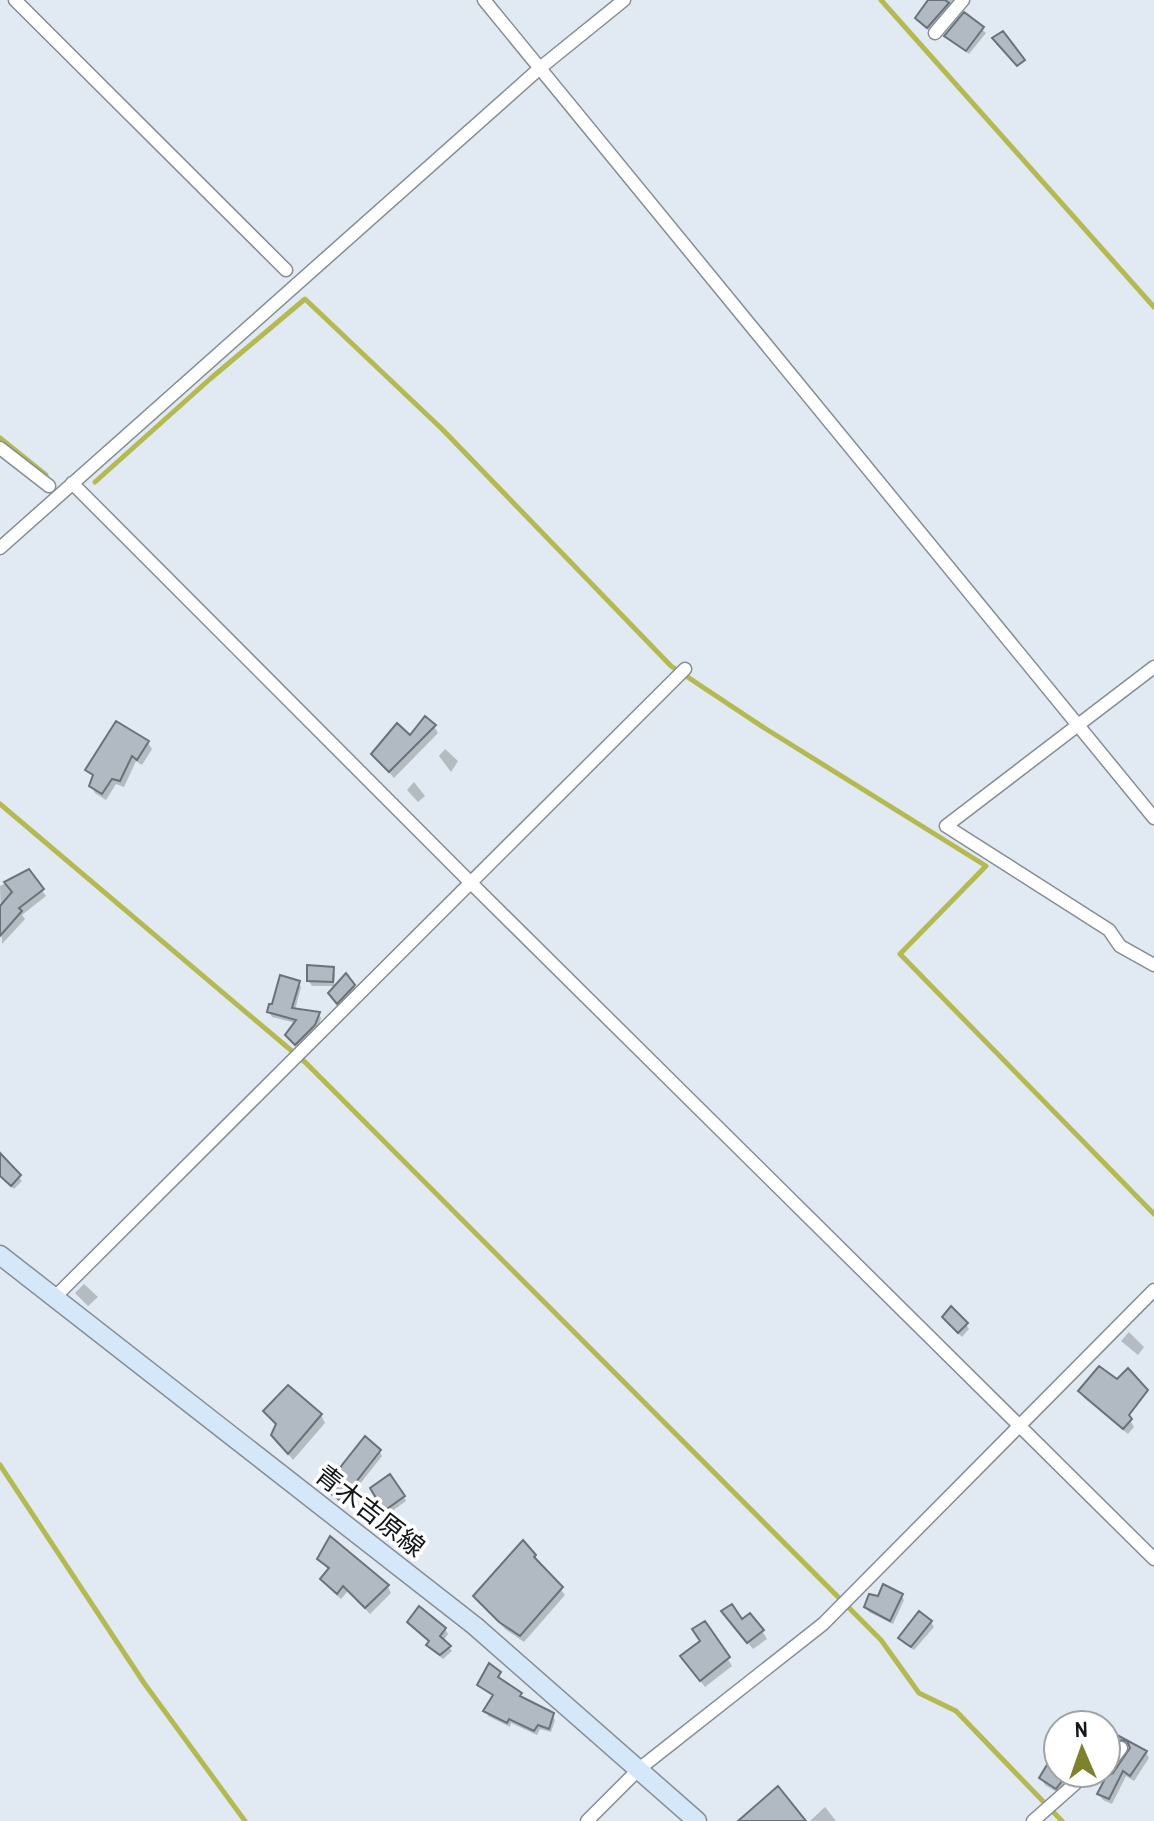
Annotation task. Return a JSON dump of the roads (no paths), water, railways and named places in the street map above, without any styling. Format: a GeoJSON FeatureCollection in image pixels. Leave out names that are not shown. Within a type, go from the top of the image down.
{"type":"FeatureCollection","features":[{"type":"Feature","properties":{"kind":"main road","name":"青木吉原線"},"geometry":{"type":"LineString","coordinates":[[0,1255],[475,1626],[697,1821]]}},
{"type":"Feature","properties":{"kind":"street"},"geometry":{"type":"LineString","coordinates":[[15,0],[286,270]]}},
{"type":"Feature","properties":{"kind":"street"},"geometry":{"type":"LineString","coordinates":[[484,0],[1154,818]]}},
{"type":"Feature","properties":{"kind":"street"},"geometry":{"type":"LineString","coordinates":[[0,548],[540,68],[624,0]]}},
{"type":"Feature","properties":{"kind":"street"},"geometry":{"type":"LineString","coordinates":[[935,33],[963,0]]}},
{"type":"Feature","properties":{"kind":"street"},"geometry":{"type":"LineString","coordinates":[[0,448],[49,486]]}},
{"type":"Feature","properties":{"kind":"street"},"geometry":{"type":"LineString","coordinates":[[72,483],[1154,1559]]}},
{"type":"Feature","properties":{"kind":"street"},"geometry":{"type":"LineString","coordinates":[[1154,667],[946,826],[1109,930],[1120,946],[1154,965]]}},
{"type":"Feature","properties":{"kind":"street"},"geometry":{"type":"LineString","coordinates":[[54,1298],[685,669]]}},
{"type":"Feature","properties":{"kind":"street"},"geometry":{"type":"LineString","coordinates":[[587,1821],[639,1769],[823,1624],[1154,1290]]}},
{"type":"Feature","properties":{"kind":"street"},"geometry":{"type":"LineString","coordinates":[[1033,1821],[1069,1789]]}},
{"type":"Feature","properties":{"kind":"waterway"},"geometry":{"type":"LineString","coordinates":[[881,0],[1154,307]]}},
{"type":"Feature","properties":{"kind":"waterway"},"geometry":{"type":"LineString","coordinates":[[95,482],[305,299],[442,429],[671,666],[986,866],[900,954],[1154,1214]]}},
{"type":"Feature","properties":{"kind":"waterway"},"geometry":{"type":"LineString","coordinates":[[0,438],[46,475]]}},
{"type":"Feature","properties":{"kind":"waterway"},"geometry":{"type":"LineString","coordinates":[[0,804],[306,1063],[881,1640],[919,1693],[956,1711],[1062,1821]]}},
{"type":"Feature","properties":{"kind":"waterway"},"geometry":{"type":"LineString","coordinates":[[0,1465],[144,1683],[245,1821]]}}]}
